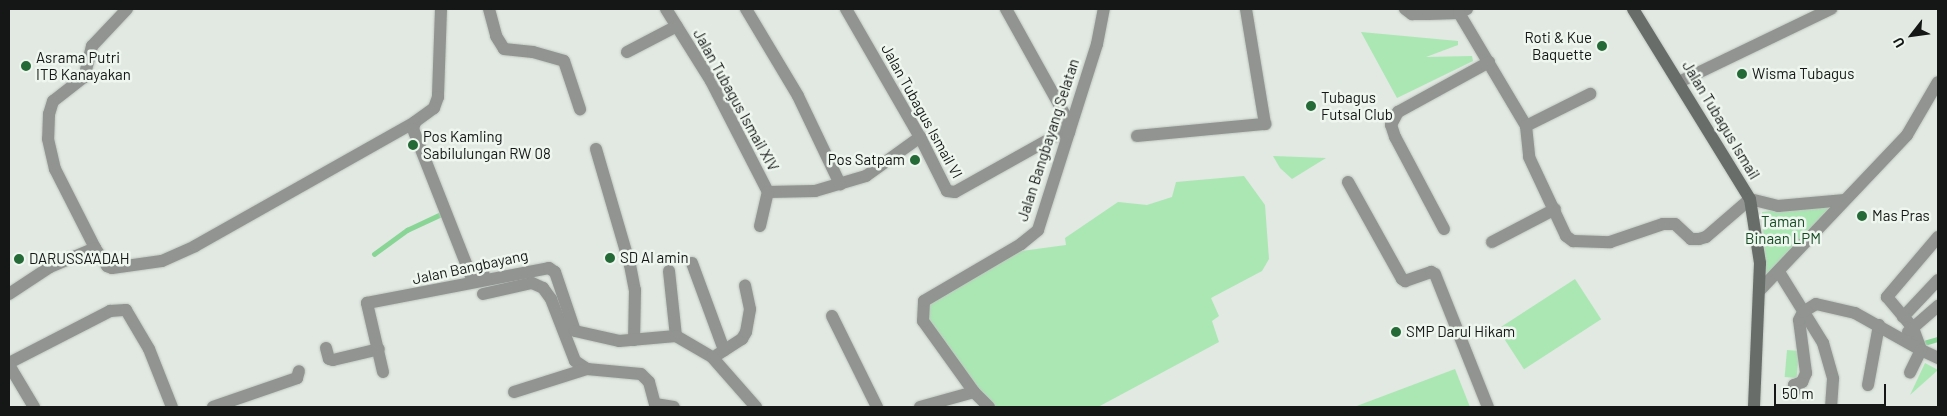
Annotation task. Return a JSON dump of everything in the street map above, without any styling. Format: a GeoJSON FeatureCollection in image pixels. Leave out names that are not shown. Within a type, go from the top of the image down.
{"type":"FeatureCollection","features":[{"type":"Feature","properties":{"kind":"main road","name":"Jalan Tubagus Ismail"},"geometry":{"type":"LineString","coordinates":[[1636,10],[1750,199],[1758,248],[1759,291],[1754,407]]}},
{"type":"Feature","properties":{"kind":"street"},"geometry":{"type":"LineString","coordinates":[[127,9],[92,46],[84,77],[53,101],[49,114],[48,138],[55,169],[95,248],[107,266],[112,268],[162,262],[237,224],[415,122],[434,108],[438,97],[441,9]]}},
{"type":"Feature","properties":{"kind":"street"},"geometry":{"type":"LineString","coordinates":[[489,9],[500,46],[564,61],[580,110]]}},
{"type":"Feature","properties":{"kind":"street","name":"Jalan Tubagus Ismail XIV"},"geometry":{"type":"LineString","coordinates":[[666,9],[725,107],[768,192],[815,191],[840,184],[874,171],[920,137]]}},
{"type":"Feature","properties":{"kind":"street"},"geometry":{"type":"LineString","coordinates":[[746,9],[798,96],[840,184]]}},
{"type":"Feature","properties":{"kind":"street","name":"Jalan Tubagus Ismail VI"},"geometry":{"type":"LineString","coordinates":[[846,9],[920,137],[947,191],[952,193],[1067,131]]}},
{"type":"Feature","properties":{"kind":"street"},"geometry":{"type":"LineString","coordinates":[[1006,9],[1066,117],[1067,131]]}},
{"type":"Feature","properties":{"kind":"street","name":"Jalan Bangbayang Selatan"},"geometry":{"type":"LineString","coordinates":[[989,407],[974,392],[923,321],[924,301],[1021,244],[1038,230],[1067,131],[1097,44],[1104,9]]}},
{"type":"Feature","properties":{"kind":"street"},"geometry":{"type":"LineString","coordinates":[[1137,136],[1265,124],[1246,9]]}},
{"type":"Feature","properties":{"kind":"street"},"geometry":{"type":"LineString","coordinates":[[1405,9],[1412,14],[1463,11],[1489,62],[1526,126],[1529,157],[1566,236],[1573,241],[1610,242],[1663,224],[1675,224],[1691,239],[1699,239],[1706,237],[1750,199],[1778,206],[1845,200]]}},
{"type":"Feature","properties":{"kind":"street"},"geometry":{"type":"LineString","coordinates":[[1679,82],[1831,9]]}},
{"type":"Feature","properties":{"kind":"street"},"geometry":{"type":"LineString","coordinates":[[626,52],[677,26]]}},
{"type":"Feature","properties":{"kind":"street"},"geometry":{"type":"LineString","coordinates":[[1444,229],[1394,137],[1391,125],[1398,112],[1489,62]]}},
{"type":"Feature","properties":{"kind":"street"},"geometry":{"type":"LineString","coordinates":[[1759,291],[1907,135],[1938,82]]}},
{"type":"Feature","properties":{"kind":"street"},"geometry":{"type":"LineString","coordinates":[[1526,126],[1590,94]]}},
{"type":"Feature","properties":{"kind":"street"},"geometry":{"type":"LineString","coordinates":[[415,122],[414,135],[423,162],[471,275],[538,263],[549,268]]}},
{"type":"Feature","properties":{"kind":"street"},"geometry":{"type":"LineString","coordinates":[[596,150],[633,282],[634,340]]}},
{"type":"Feature","properties":{"kind":"street"},"geometry":{"type":"LineString","coordinates":[[1348,182],[1402,279],[1410,280],[1430,272],[1436,274],[1488,407]]}},
{"type":"Feature","properties":{"kind":"street"},"geometry":{"type":"LineString","coordinates":[[760,226],[768,192]]}},
{"type":"Feature","properties":{"kind":"street"},"geometry":{"type":"LineString","coordinates":[[1492,242],[1555,209]]}},
{"type":"Feature","properties":{"kind":"street"},"geometry":{"type":"LineString","coordinates":[[1910,372],[1921,350],[1913,328],[1888,299],[1888,294],[1938,237]]}},
{"type":"Feature","properties":{"kind":"street"},"geometry":{"type":"LineString","coordinates":[[9,294],[50,267],[95,248]]}},
{"type":"Feature","properties":{"kind":"street"},"geometry":{"type":"LineString","coordinates":[[692,263],[718,354],[756,407]]}},
{"type":"Feature","properties":{"kind":"street","name":"Jalan Bangbayang"},"geometry":{"type":"LineString","coordinates":[[354,308],[549,268],[555,272],[574,330],[608,340],[634,340],[676,336]]}},
{"type":"Feature","properties":{"kind":"street"},"geometry":{"type":"LineString","coordinates":[[669,271],[676,336],[718,354]]}},
{"type":"Feature","properties":{"kind":"street"},"geometry":{"type":"LineString","coordinates":[[1779,272],[1823,343],[1831,370],[1831,407]]}},
{"type":"Feature","properties":{"kind":"street"},"geometry":{"type":"LineString","coordinates":[[1903,317],[1938,280]]}},
{"type":"Feature","properties":{"kind":"street"},"geometry":{"type":"LineString","coordinates":[[483,294],[532,283],[543,288],[551,299],[575,361],[587,369]]}},
{"type":"Feature","properties":{"kind":"street"},"geometry":{"type":"LineString","coordinates":[[718,354],[742,339],[746,332],[750,309],[745,286]]}},
{"type":"Feature","properties":{"kind":"street"},"geometry":{"type":"LineString","coordinates":[[367,304],[383,372]]}},
{"type":"Feature","properties":{"kind":"street"},"geometry":{"type":"LineString","coordinates":[[1794,392],[1794,385],[1802,382],[1806,373],[1798,329],[1803,312],[1816,304],[1855,313],[1938,358]]}},
{"type":"Feature","properties":{"kind":"street"},"geometry":{"type":"LineString","coordinates":[[1901,337],[1938,306]]}},
{"type":"Feature","properties":{"kind":"street"},"geometry":{"type":"LineString","coordinates":[[34,407],[9,364],[110,311],[126,310],[149,349],[172,407]]}},
{"type":"Feature","properties":{"kind":"street"},"geometry":{"type":"LineString","coordinates":[[832,316],[877,407]]}},
{"type":"Feature","properties":{"kind":"street"},"geometry":{"type":"LineString","coordinates":[[1868,385],[1879,325]]}},
{"type":"Feature","properties":{"kind":"street"},"geometry":{"type":"LineString","coordinates":[[326,348],[330,359],[333,360],[379,349]]}},
{"type":"Feature","properties":{"kind":"street"},"geometry":{"type":"LineString","coordinates":[[514,392],[587,369],[641,374],[649,382],[655,404],[674,407]]}},
{"type":"Feature","properties":{"kind":"street"},"geometry":{"type":"LineString","coordinates":[[213,407],[297,378],[299,371]]}},
{"type":"Feature","properties":{"kind":"street"},"geometry":{"type":"LineString","coordinates":[[920,407],[974,392]]}},
{"type":"Feature","properties":{"kind":"green space"},"geometry":{"type":"Polygon","coordinates":[[[1361,32],[1458,41],[1458,45],[1426,57],[1472,56],[1473,61],[1397,98],[1361,32]]]}},
{"type":"Feature","properties":{"kind":"green space"},"geometry":{"type":"Polygon","coordinates":[[[1273,156],[1326,158],[1292,179],[1280,168],[1273,156]]]}},
{"type":"Feature","properties":{"kind":"green space"},"geometry":{"type":"Polygon","coordinates":[[[1244,176],[1265,205],[1269,259],[1262,271],[1211,298],[1219,316],[1212,321],[1219,342],[1098,407],[992,407],[927,321],[928,301],[1014,252],[1066,245],[1065,238],[1118,202],[1147,205],[1172,197],[1176,182],[1244,176]]]}},
{"type":"Feature","properties":{"kind":"green space","name":"Taman Binaan LPM"},"geometry":{"type":"Polygon","coordinates":[[[1834,203],[1768,275],[1766,273],[1762,212],[1834,203]]]}},
{"type":"Feature","properties":{"kind":"green space"},"geometry":{"type":"Polygon","coordinates":[[[1575,279],[1601,319],[1524,369],[1498,329],[1575,279]]]}},
{"type":"Feature","properties":{"kind":"green space"},"geometry":{"type":"Polygon","coordinates":[[[1787,350],[1799,351],[1797,378],[1785,377],[1787,350]]]}},
{"type":"Feature","properties":{"kind":"green space"},"geometry":{"type":"Polygon","coordinates":[[[1925,363],[1938,370],[1910,395],[1925,363]]]}},
{"type":"Feature","properties":{"kind":"green space"},"geometry":{"type":"Polygon","coordinates":[[[1455,369],[1470,407],[1354,407],[1455,369]]]}},
{"type":"Feature","properties":{"kind":"waterway"},"geometry":{"type":"LineString","coordinates":[[374,254],[407,230],[443,213]]}},
{"type":"Feature","properties":{"kind":"waterway"},"geometry":{"type":"LineString","coordinates":[[1924,343],[1938,339]]}},
{"type":"Feature","properties":{"kind":"place","name":"Roti & Kue Baquette"},"geometry":{"type":"Point","coordinates":[1602,46]}},
{"type":"Feature","properties":{"kind":"place","name":"Asrama Putri ITB Kanayakan"},"geometry":{"type":"Point","coordinates":[26,66]}},
{"type":"Feature","properties":{"kind":"place","name":"Wisma Tubagus"},"geometry":{"type":"Point","coordinates":[1742,74]}},
{"type":"Feature","properties":{"kind":"place","name":"Tubagus Futsal Club"},"geometry":{"type":"Point","coordinates":[1311,106]}},
{"type":"Feature","properties":{"kind":"place","name":"Pos Kamling Sabilulungan RW 08"},"geometry":{"type":"Point","coordinates":[413,145]}},
{"type":"Feature","properties":{"kind":"place","name":"Pos Satpam"},"geometry":{"type":"Point","coordinates":[915,160]}},
{"type":"Feature","properties":{"kind":"place","name":"Mas Pras"},"geometry":{"type":"Point","coordinates":[1862,216]}},
{"type":"Feature","properties":{"kind":"place","name":"SD Al amin"},"geometry":{"type":"Point","coordinates":[610,258]}},
{"type":"Feature","properties":{"kind":"place","name":"DARUSSA'ADAH"},"geometry":{"type":"Point","coordinates":[19,259]}},
{"type":"Feature","properties":{"kind":"place","name":"SMP Darul Hikam"},"geometry":{"type":"Point","coordinates":[1396,332]}}]}
